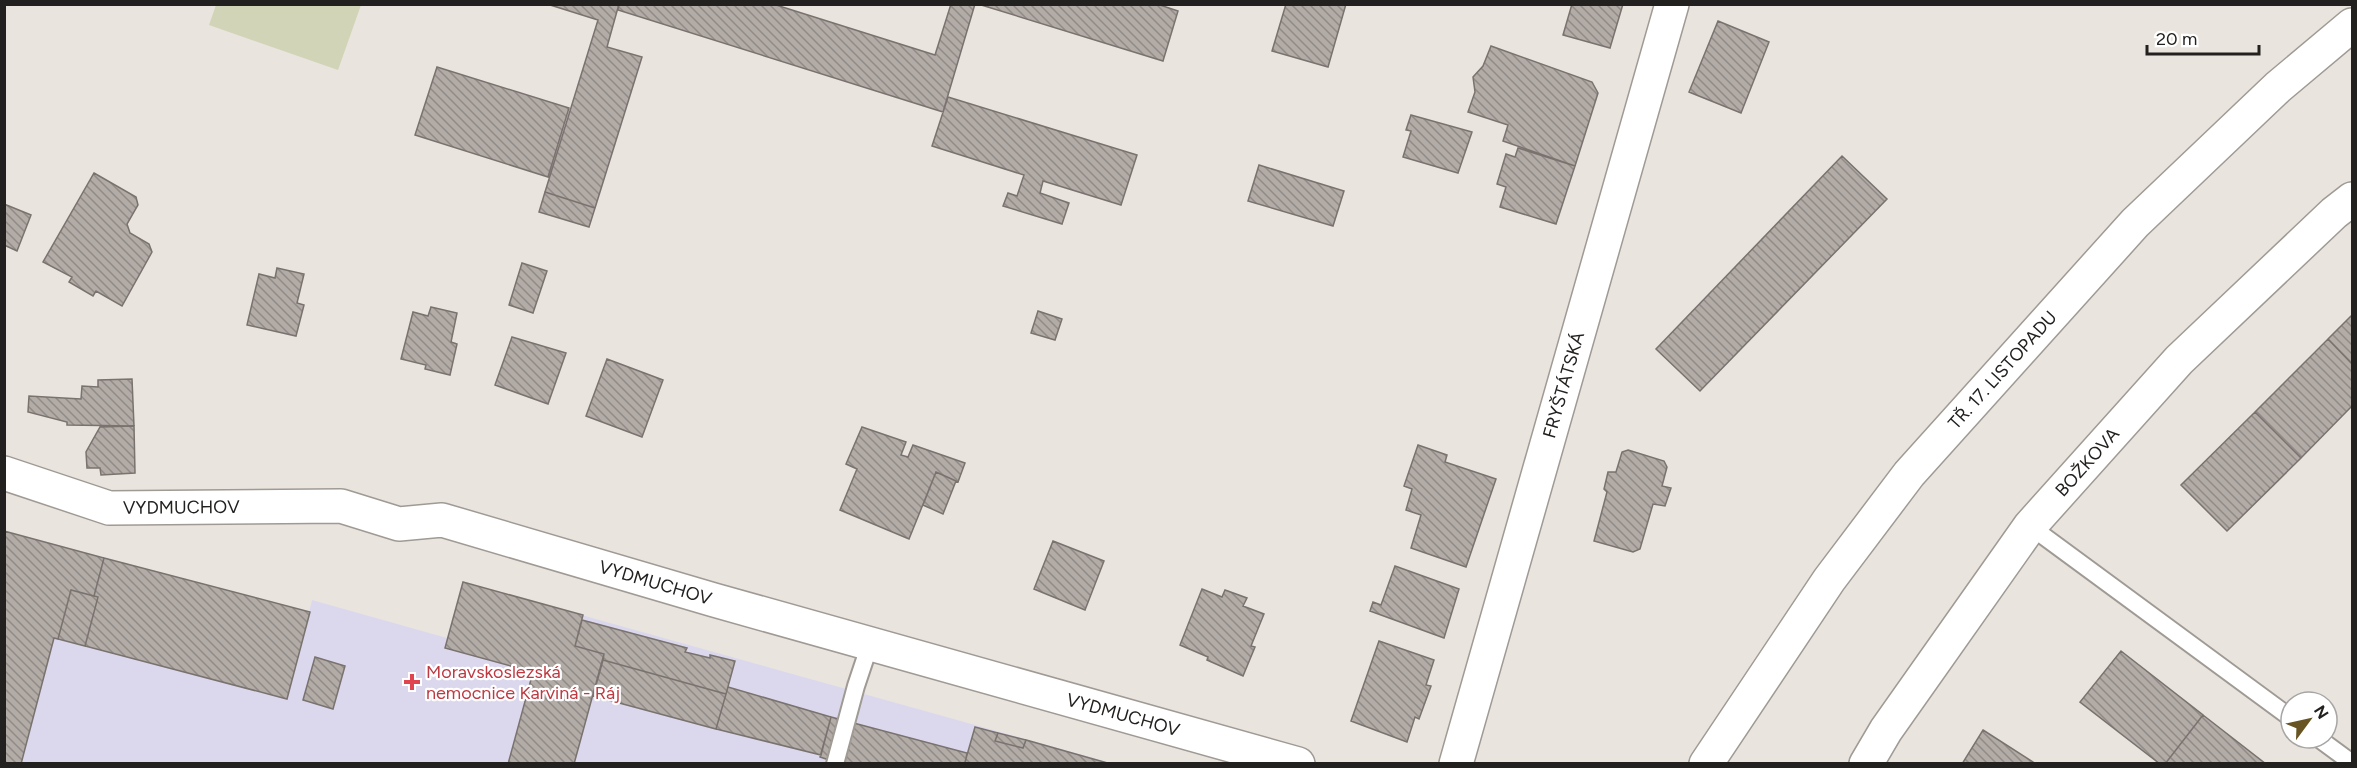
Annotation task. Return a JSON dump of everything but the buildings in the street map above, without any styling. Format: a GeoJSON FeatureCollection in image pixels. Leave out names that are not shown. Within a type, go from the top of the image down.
{"type":"FeatureCollection","features":[{"type":"Feature","properties":{"kind":"street","name":"FRYŠTÁTSKÁ"},"geometry":{"type":"LineString","coordinates":[[1456,764],[1671,4]]}},
{"type":"Feature","properties":{"kind":"street","name":"TŘ. 17. LISTOPADU"},"geometry":{"type":"LineString","coordinates":[[1706,764],[1829,580],[1909,474],[2135,223],[2278,87],[2352,25]]}},
{"type":"Feature","properties":{"kind":"street","name":"BOŽKOVA"},"geometry":{"type":"LineString","coordinates":[[1866,764],[1893,720],[2030,526],[2179,360],[2334,213],[2352,199]]}},
{"type":"Feature","properties":{"kind":"street","name":"VYDMUCHOV"},"geometry":{"type":"LineString","coordinates":[[4,473],[109,508],[341,506],[399,524],[441,520],[1298,764]]}},
{"type":"Feature","properties":{"kind":"lane"},"geometry":{"type":"LineString","coordinates":[[2030,526],[2279,709]]}},
{"type":"Feature","properties":{"kind":"lane"},"geometry":{"type":"LineString","coordinates":[[835,764],[870,644]]}},
{"type":"Feature","properties":{"kind":"lane"},"geometry":{"type":"LineString","coordinates":[[2334,750],[2352,763]]}},
{"type":"Feature","properties":{"kind":"shaded area","name":"Moravskoslezská nemocnice Karviná - Ráj"},"geometry":{"type":"Polygon","coordinates":[[[4,531],[309,612],[312,600],[447,638],[463,582],[1111,763],[5,763],[4,531]]]}},
{"type":"Feature","properties":{"kind":"green space"},"geometry":{"type":"Polygon","coordinates":[[[216,4],[361,5],[338,70],[209,25],[216,4]]]}},
{"type":"Feature","properties":{"kind":"place","name":"Moravskoslezská nemocnice Karviná - Ráj"},"geometry":{"type":"Point","coordinates":[412,682]}}]}
